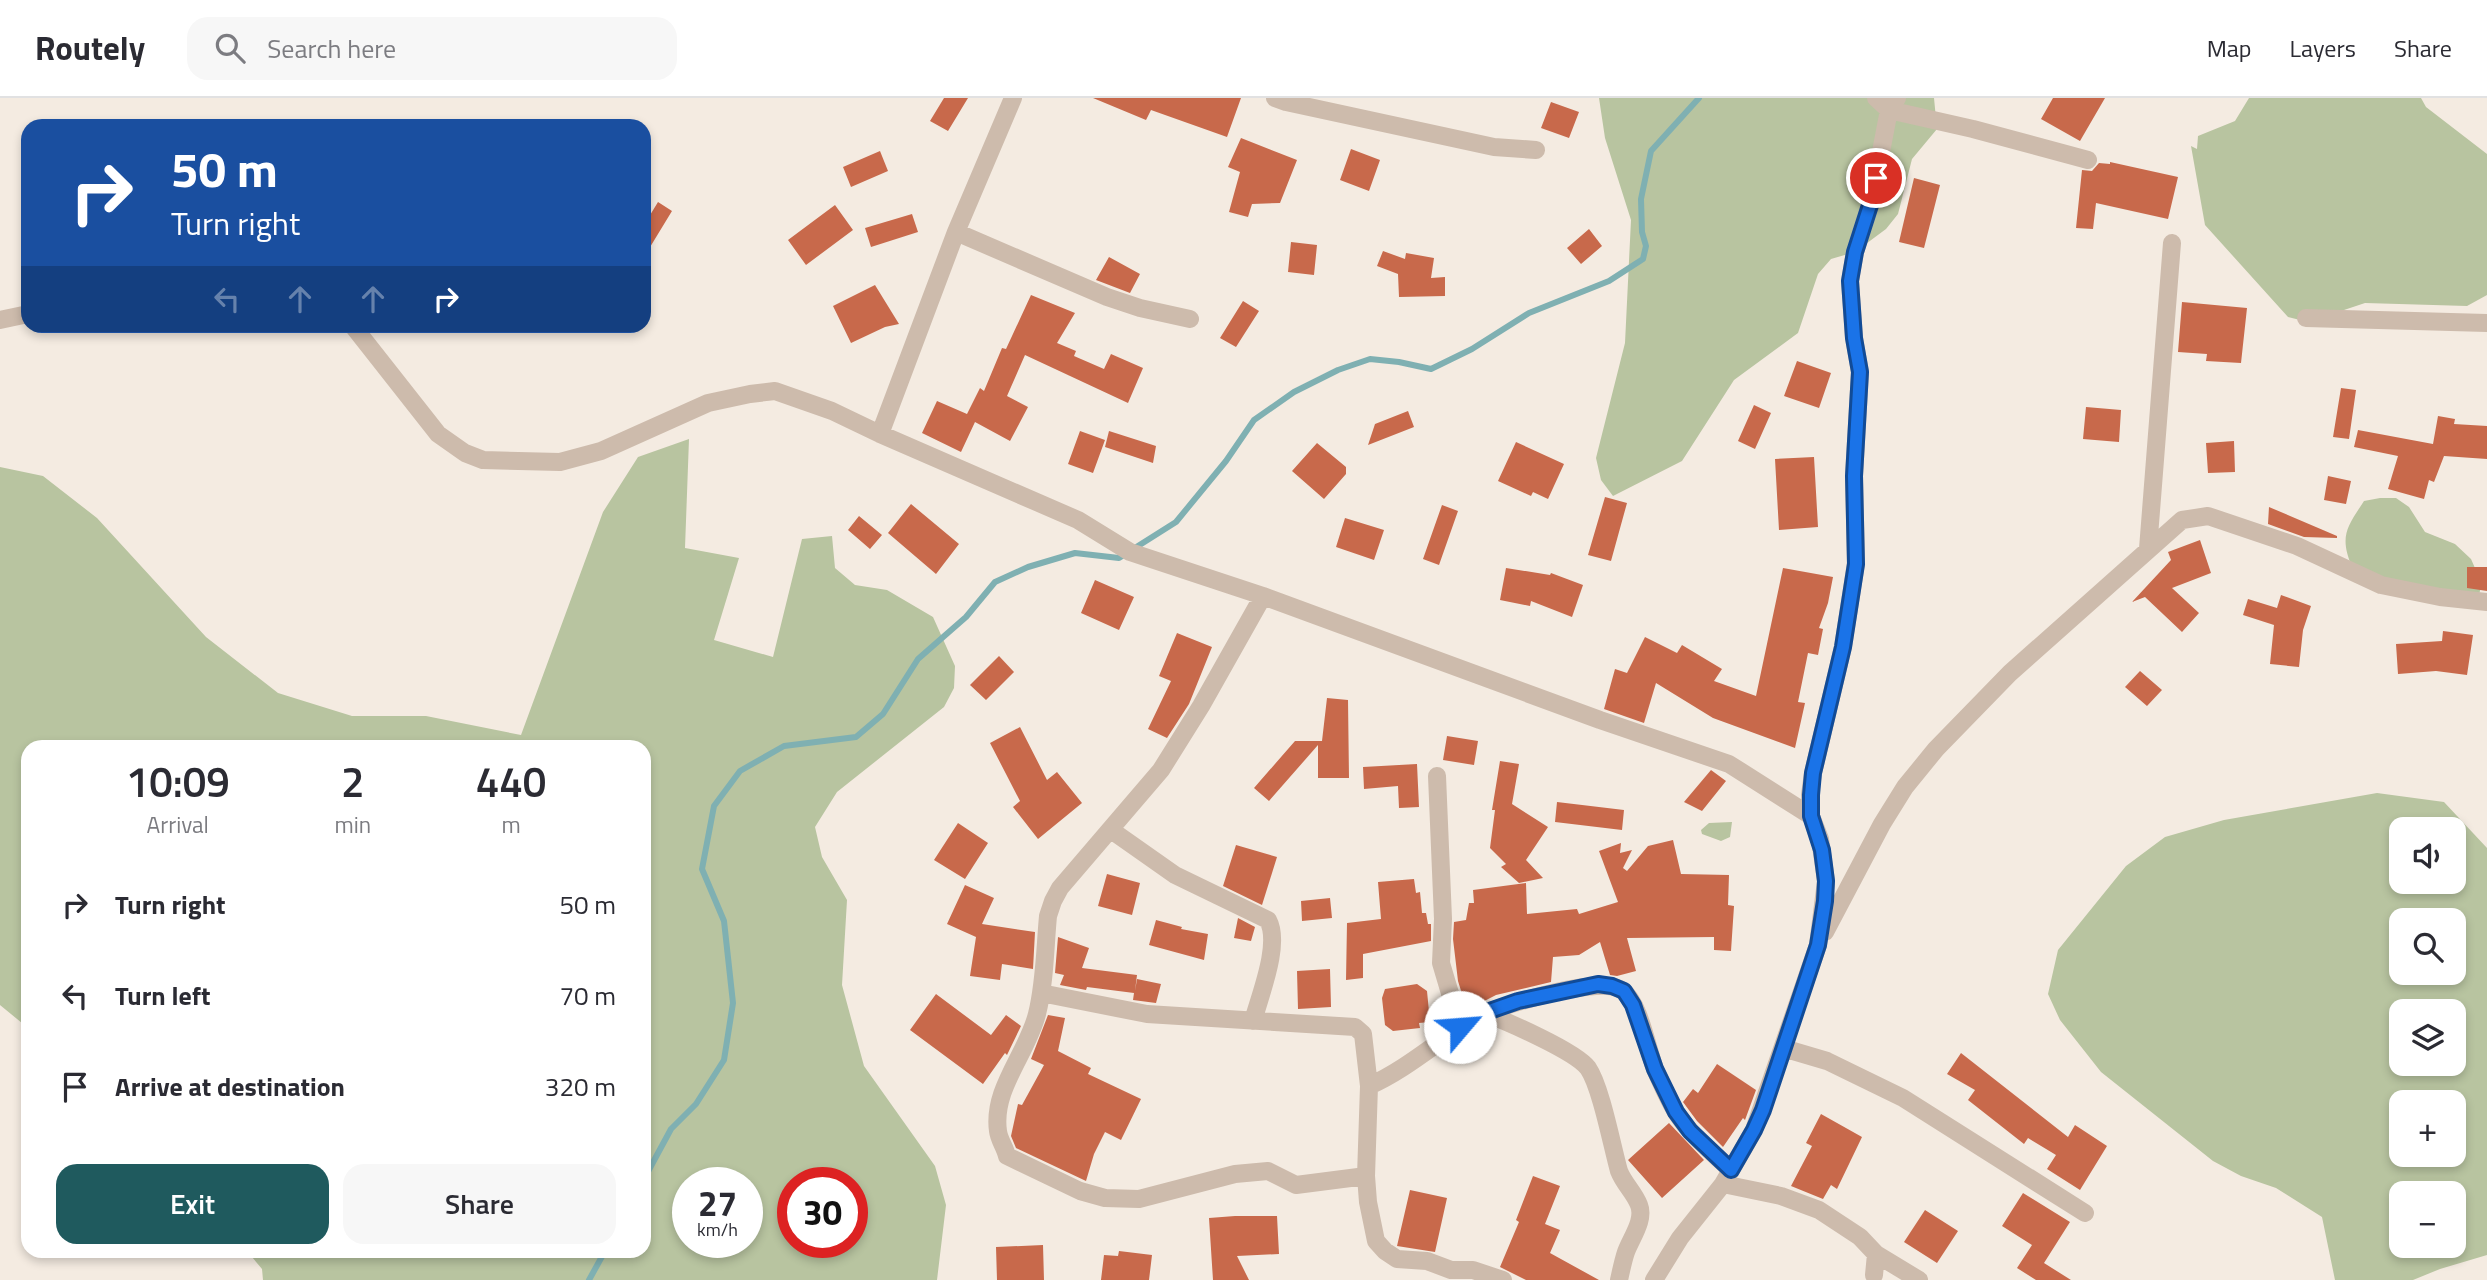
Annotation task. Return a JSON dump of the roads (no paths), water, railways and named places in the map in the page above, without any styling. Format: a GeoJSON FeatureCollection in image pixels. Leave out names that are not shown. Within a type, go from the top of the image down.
{"type":"FeatureCollection","features":[{"type":"Feature","properties":{"kind":"street"},"geometry":{"type":"LineString","coordinates":[[880,434],[956,232],[1013,98]]}},
{"type":"Feature","properties":{"kind":"street"},"geometry":{"type":"LineString","coordinates":[[1283,99],[1494,147],[1536,150]]}},
{"type":"Feature","properties":{"kind":"street"},"geometry":{"type":"LineString","coordinates":[[1818,945],[1826,881],[1820,839],[1811,816],[1813,773],[1843,647],[1856,564],[1854,476],[1860,372],[1854,338],[1850,281],[1855,252],[1872,199],[1887,102],[2088,160]]}},
{"type":"Feature","properties":{"kind":"street"},"geometry":{"type":"LineString","coordinates":[[956,232],[1123,303],[1190,319]]}},
{"type":"Feature","properties":{"kind":"street"},"geometry":{"type":"LineString","coordinates":[[2148,549],[2172,243]]}},
{"type":"Feature","properties":{"kind":"street"},"geometry":{"type":"LineString","coordinates":[[0,320],[21,316]]}},
{"type":"Feature","properties":{"kind":"street"},"geometry":{"type":"LineString","coordinates":[[2306,317],[2487,323]]}},
{"type":"Feature","properties":{"kind":"street"},"geometry":{"type":"LineString","coordinates":[[358,333],[438,435],[465,453],[483,460],[560,462],[601,451],[708,403],[775,391],[832,411],[1078,520],[1130,552],[1263,596],[1600,720],[1729,764],[1811,816]]}},
{"type":"Feature","properties":{"kind":"street"},"geometry":{"type":"LineString","coordinates":[[1654,1280],[1680,1238],[1727,1177],[1754,1130],[1818,945],[1882,824],[1905,787],[1936,749],[2010,673],[2182,520],[2208,516],[2297,545],[2381,585],[2440,597],[2487,602]]}},
{"type":"Feature","properties":{"kind":"street"},"geometry":{"type":"LineString","coordinates":[[1263,596],[1201,706],[1161,769],[1060,888],[1052,901],[1048,916],[1041,993],[1033,1029],[1003,1091],[998,1107],[998,1135],[1007,1156],[1080,1191],[1105,1198],[1139,1199],[1235,1174],[1268,1171],[1296,1185],[1366,1176]]}},
{"type":"Feature","properties":{"kind":"street"},"geometry":{"type":"LineString","coordinates":[[1437,776],[1443,919],[1441,963],[1460,1027]]}},
{"type":"Feature","properties":{"kind":"street"},"geometry":{"type":"LineString","coordinates":[[1111,830],[1175,875],[1268,920],[1272,927],[1273,942],[1253,1021]]}},
{"type":"Feature","properties":{"kind":"street"},"geometry":{"type":"LineString","coordinates":[[1369,1086],[1399,1070],[1484,1013],[1518,1001],[1598,984],[1612,986],[1624,991],[1633,1005],[1655,1069],[1676,1112],[1727,1177],[1819,1210],[1860,1237],[1876,1254],[1919,1280]]}},
{"type":"Feature","properties":{"kind":"street"},"geometry":{"type":"LineString","coordinates":[[1041,993],[1147,1014],[1355,1027],[1363,1034],[1369,1086],[1366,1176],[1376,1241],[1397,1259],[1427,1262],[1450,1275],[1473,1270],[1503,1280]]}},
{"type":"Feature","properties":{"kind":"street"},"geometry":{"type":"LineString","coordinates":[[1484,1013],[1566,1051],[1581,1061],[1594,1080],[1623,1182],[1641,1208],[1640,1219],[1627,1250],[1619,1280]]}},
{"type":"Feature","properties":{"kind":"street"},"geometry":{"type":"LineString","coordinates":[[1783,1048],[1828,1061],[1903,1098],[2085,1213]]}},
{"type":"Feature","properties":{"kind":"street"},"geometry":{"type":"LineString","coordinates":[[1874,1275],[1876,1254]]}},
{"type":"Feature","properties":{"kind":"waterway"},"geometry":{"type":"LineString","coordinates":[[651,1166],[671,1129],[696,1104],[724,1060],[733,1003],[724,921],[702,869],[714,806],[740,771],[784,746],[856,737],[883,714],[918,659],[966,617],[995,582],[1028,567],[1075,553],[1119,558],[1176,522],[1226,461],[1254,420],[1294,392],[1338,370],[1370,359],[1431,369],[1472,349],[1529,313],[1609,281],[1643,259],[1646,246],[1642,232],[1641,199],[1651,151],[1699,98]]}},
{"type":"Feature","properties":{"kind":"waterway"},"geometry":{"type":"LineString","coordinates":[[589,1280],[601,1258]]}}]}
